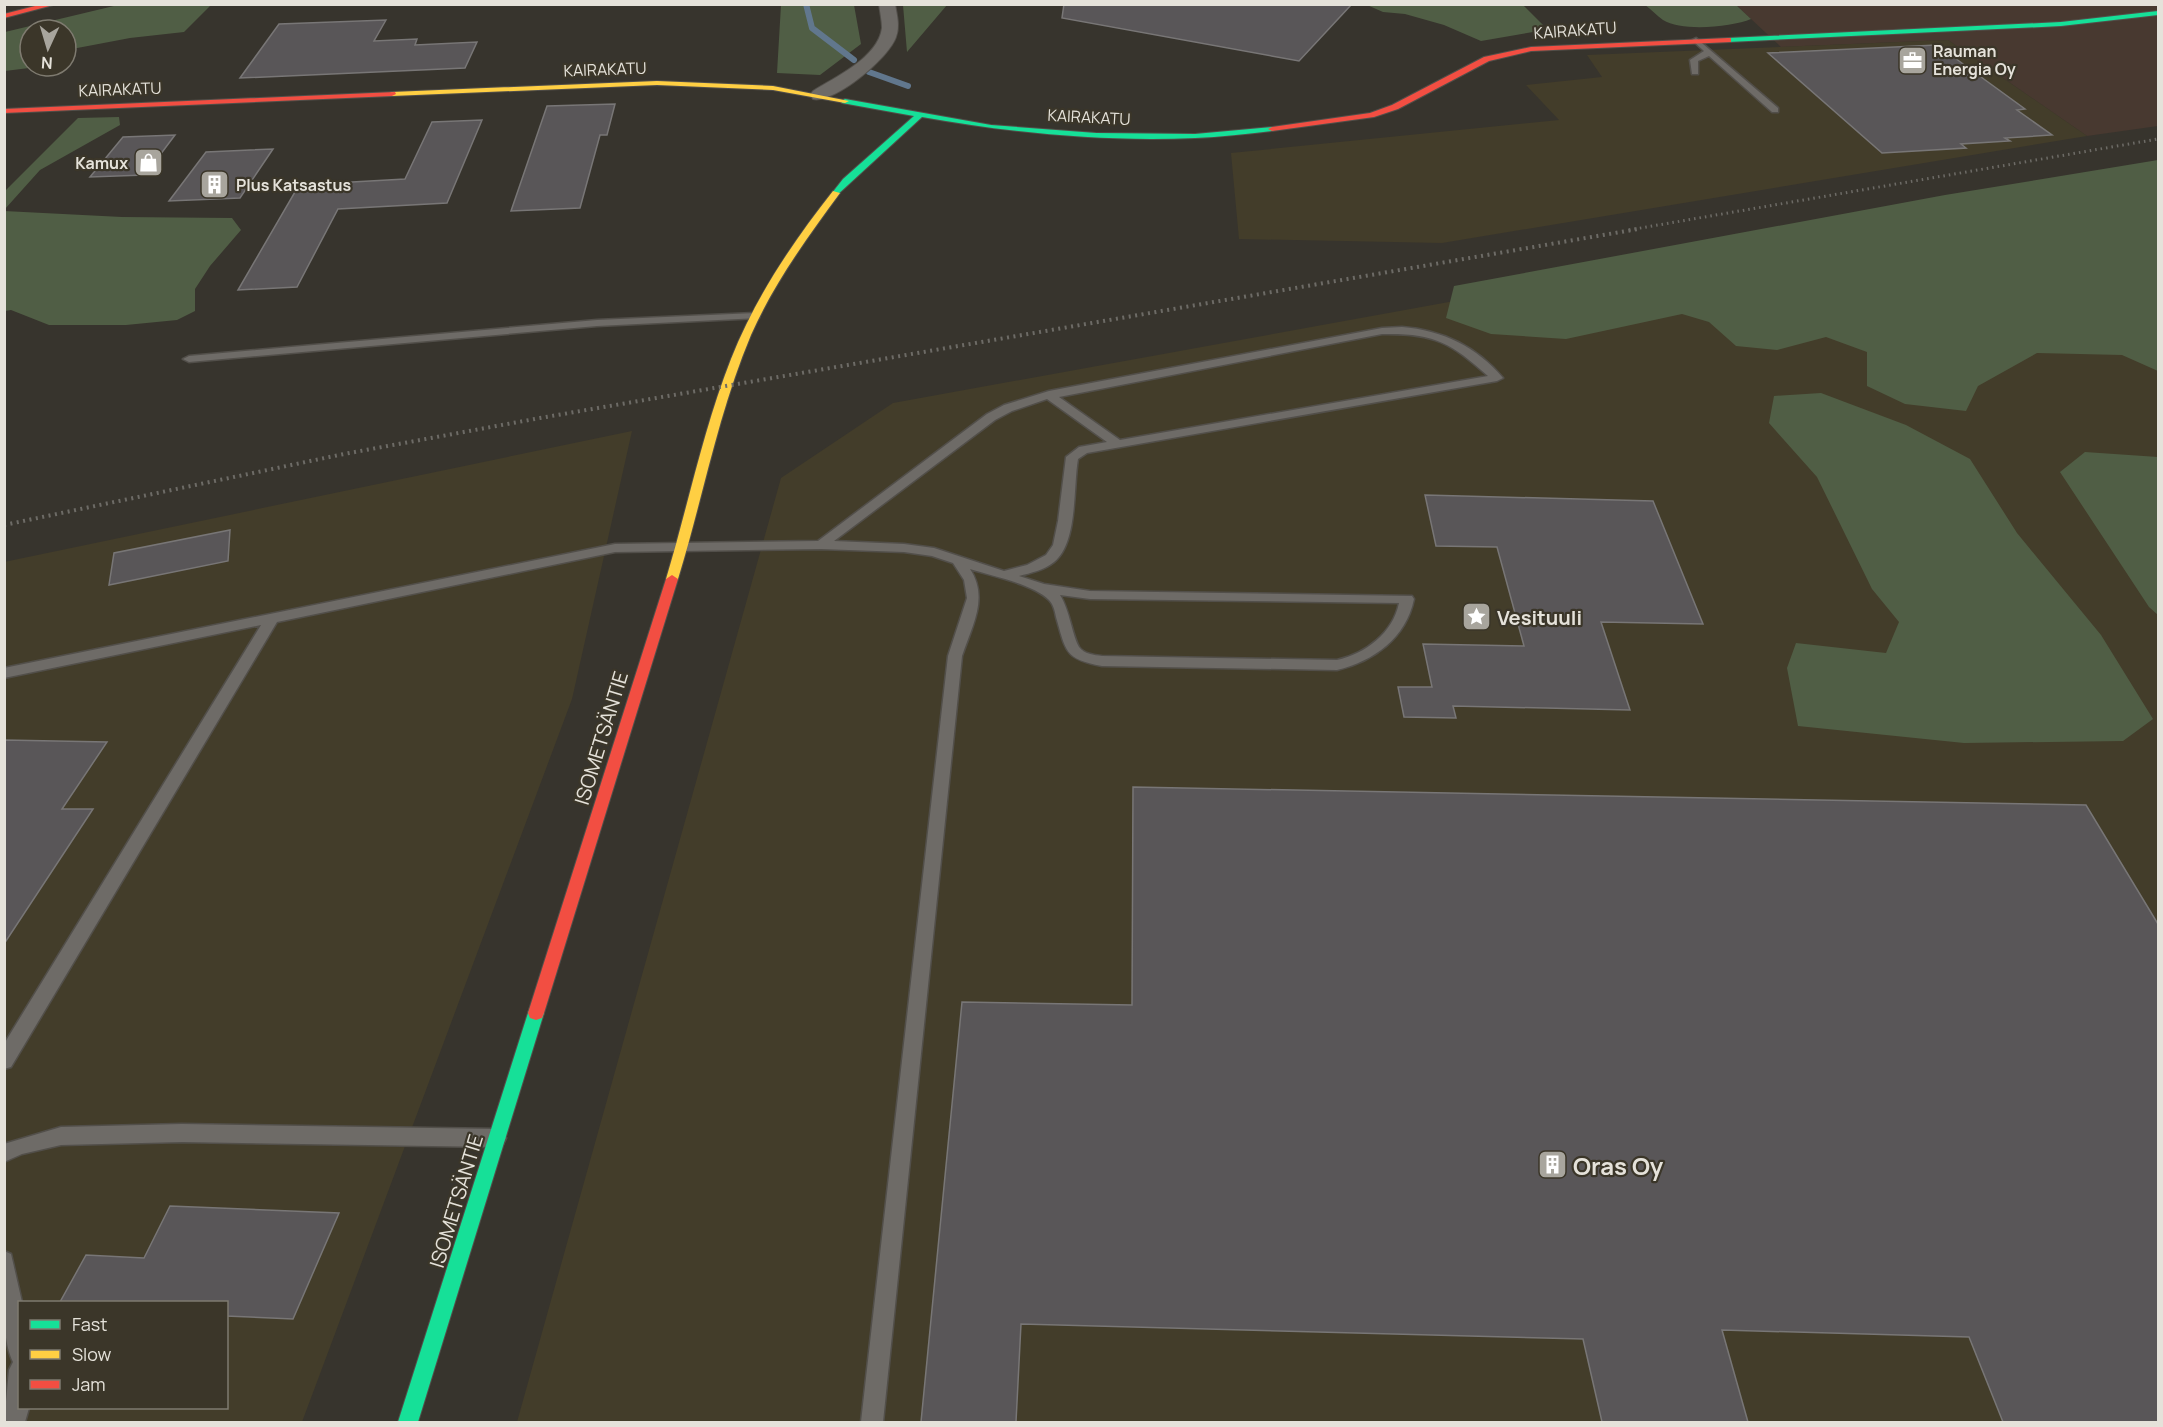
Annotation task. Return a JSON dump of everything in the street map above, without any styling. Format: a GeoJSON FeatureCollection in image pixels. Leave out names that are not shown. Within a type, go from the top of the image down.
{"type":"FeatureCollection","features":[{"type":"Feature","properties":{"kind":"main road"},"geometry":{"type":"LineString","coordinates":[[4,16],[54,4]]}},
{"type":"Feature","properties":{"kind":"main road","name":"KAIRAKATU"},"geometry":{"type":"LineString","coordinates":[[4,111],[657,83],[729,85],[819,95],[991,127],[1096,135],[1195,136],[1275,129],[1371,115],[1395,107],[1487,58],[1531,49],[2061,24],[2158,13]]}},
{"type":"Feature","properties":{"kind":"main road","name":"ISOMETSÄNTIE"},"geometry":{"type":"LineString","coordinates":[[408,1422],[683,545],[727,385],[755,316],[789,251],[824,205],[878,150],[920,115]]}},
{"type":"Feature","properties":{"kind":"street"},"geometry":{"type":"LineString","coordinates":[[819,95],[863,65],[883,47],[890,30],[887,4]]}},
{"type":"Feature","properties":{"kind":"lane"},"geometry":{"type":"LineString","coordinates":[[1696,40],[1774,110]]}},
{"type":"Feature","properties":{"kind":"lane"},"geometry":{"type":"LineString","coordinates":[[1695,72],[1694,60],[1709,52]]}},
{"type":"Feature","properties":{"kind":"lane"},"geometry":{"type":"LineString","coordinates":[[189,359],[597,323],[755,316]]}},
{"type":"Feature","properties":{"kind":"lane"},"geometry":{"type":"LineString","coordinates":[[821,544],[991,417],[1008,408],[1049,395],[1382,331],[1402,330],[1447,338],[1463,347],[1497,378],[1083,450],[1072,457],[1061,540],[1055,554],[1027,569],[1004,575]]}},
{"type":"Feature","properties":{"kind":"lane"},"geometry":{"type":"LineString","coordinates":[[1049,395],[1118,444]]}},
{"type":"Feature","properties":{"kind":"lane"},"geometry":{"type":"LineString","coordinates":[[4,673],[271,620],[600,550],[683,545],[821,544],[904,548],[934,552],[1042,588],[1090,595],[1407,599],[1406,611],[1400,623],[1363,658],[1352,663],[1337,665],[1102,661],[1084,658],[1072,649],[1061,609],[1055,598],[1042,588]]}},
{"type":"Feature","properties":{"kind":"lane"},"geometry":{"type":"LineString","coordinates":[[872,1422],[955,657],[974,598],[971,580],[958,560]]}},
{"type":"Feature","properties":{"kind":"lane"},"geometry":{"type":"LineString","coordinates":[[4,1061],[271,620]]}},
{"type":"Feature","properties":{"kind":"lane"},"geometry":{"type":"LineString","coordinates":[[4,1153],[20,1146],[61,1136],[182,1133],[496,1138]]}},
{"type":"Feature","properties":{"kind":"lane"},"geometry":{"type":"LineString","coordinates":[[4,1261],[18,1342]]}},
{"type":"Feature","properties":{"kind":"shaded area"},"geometry":{"type":"Polygon","coordinates":[[[1736,5],[2158,5],[2158,126],[2087,136],[1948,40],[1781,47],[1736,5]]]}},
{"type":"Feature","properties":{"kind":"shaded area","name":"Rauman Energia Oy"},"geometry":{"type":"Polygon","coordinates":[[[1948,40],[2087,136],[1442,243],[1239,239],[1231,153],[1559,120],[1526,85],[1602,77],[1587,55],[1948,40]]]}},
{"type":"Feature","properties":{"kind":"shaded area"},"geometry":{"type":"Polygon","coordinates":[[[2158,195],[2158,1422],[517,1422],[781,478],[893,403],[1647,266],[2158,195]]]}},
{"type":"Feature","properties":{"kind":"shaded area"},"geometry":{"type":"Polygon","coordinates":[[[632,431],[572,699],[302,1422],[5,1422],[4,562],[632,431]]]}},
{"type":"Feature","properties":{"kind":"green space"},"geometry":{"type":"Polygon","coordinates":[[[118,5],[211,5],[184,32],[130,38],[78,48],[78,18],[64,18],[118,5]]]}},
{"type":"Feature","properties":{"kind":"green space"},"geometry":{"type":"Polygon","coordinates":[[[781,5],[854,5],[861,44],[820,75],[777,73],[781,5]]]}},
{"type":"Feature","properties":{"kind":"green space"},"geometry":{"type":"Polygon","coordinates":[[[903,5],[947,5],[907,52],[903,5]]]}},
{"type":"Feature","properties":{"kind":"green space"},"geometry":{"type":"Polygon","coordinates":[[[1367,5],[1523,5],[1543,25],[1533,32],[1481,41],[1444,25],[1405,14],[1383,12],[1367,5]]]}},
{"type":"Feature","properties":{"kind":"green space"},"geometry":{"type":"Polygon","coordinates":[[[1645,5],[1736,5],[1751,19],[1720,26],[1682,26],[1663,20],[1645,5]]]}},
{"type":"Feature","properties":{"kind":"green space"},"geometry":{"type":"Polygon","coordinates":[[[18,29],[18,69],[5,71],[5,32],[18,29]]]}},
{"type":"Feature","properties":{"kind":"green space"},"geometry":{"type":"Polygon","coordinates":[[[119,117],[120,125],[40,170],[5,209],[5,191],[78,118],[119,117]]]}},
{"type":"Feature","properties":{"kind":"green space"},"geometry":{"type":"Polygon","coordinates":[[[2158,160],[2158,371],[2122,355],[2037,353],[1978,386],[1966,411],[1905,404],[1867,386],[1867,352],[1826,337],[1777,350],[1736,346],[1709,322],[1682,314],[1566,339],[1491,334],[1446,318],[1454,286],[1945,195],[2158,160]]]}},
{"type":"Feature","properties":{"kind":"green space"},"geometry":{"type":"Polygon","coordinates":[[[4,211],[122,217],[232,218],[241,230],[210,266],[195,289],[195,311],[177,320],[126,325],[49,325],[11,310],[5,311],[4,211]]]}},
{"type":"Feature","properties":{"kind":"green space"},"geometry":{"type":"Polygon","coordinates":[[[1821,393],[1906,425],[1970,459],[2017,533],[2101,635],[2153,719],[2123,741],[1964,743],[1798,726],[1787,668],[1796,643],[1886,653],[1899,622],[1872,589],[1817,477],[1769,423],[1774,396],[1821,393]]]}},
{"type":"Feature","properties":{"kind":"green space"},"geometry":{"type":"Polygon","coordinates":[[[2085,452],[2158,457],[2158,615],[2149,607],[2060,472],[2085,452]]]}},
{"type":"Feature","properties":{"kind":"building"},"geometry":{"type":"Polygon","coordinates":[[[1064,4],[1352,4],[1299,61],[1062,18],[1064,4]]]}},
{"type":"Feature","properties":{"kind":"building"},"geometry":{"type":"Polygon","coordinates":[[[386,20],[374,41],[417,39],[415,45],[477,42],[465,68],[240,78],[279,24],[386,20]]]}},
{"type":"Feature","properties":{"kind":"building"},"geometry":{"type":"Polygon","coordinates":[[[1937,45],[2025,109],[2017,110],[2052,135],[2005,138],[2010,141],[1961,144],[1966,148],[1882,153],[1768,53],[1937,45]]]}},
{"type":"Feature","properties":{"kind":"building"},"geometry":{"type":"Polygon","coordinates":[[[615,104],[607,135],[600,135],[580,208],[511,211],[547,106],[615,104]]]}},
{"type":"Feature","properties":{"kind":"building"},"geometry":{"type":"Polygon","coordinates":[[[482,120],[447,203],[338,209],[297,287],[238,290],[299,185],[405,179],[432,122],[482,120]]]}},
{"type":"Feature","properties":{"kind":"building","name":"Kamux"},"geometry":{"type":"Polygon","coordinates":[[[175,135],[145,175],[90,177],[123,137],[175,135]]]}},
{"type":"Feature","properties":{"kind":"building","name":"Plus Katsastus"},"geometry":{"type":"Polygon","coordinates":[[[273,149],[240,198],[169,201],[206,152],[273,149]]]}},
{"type":"Feature","properties":{"kind":"building"},"geometry":{"type":"Polygon","coordinates":[[[1425,495],[1653,501],[1703,624],[1601,622],[1630,710],[1453,706],[1456,718],[1404,717],[1398,687],[1432,687],[1423,644],[1524,646],[1497,547],[1436,546],[1425,495]]]}},
{"type":"Feature","properties":{"kind":"building"},"geometry":{"type":"Polygon","coordinates":[[[230,530],[228,561],[109,585],[114,553],[230,530]]]}},
{"type":"Feature","properties":{"kind":"building"},"geometry":{"type":"Polygon","coordinates":[[[4,740],[107,742],[62,809],[93,809],[4,944],[4,740]]]}},
{"type":"Feature","properties":{"kind":"building","name":"Oras Oy"},"geometry":{"type":"Polygon","coordinates":[[[1133,787],[2086,805],[2158,924],[2158,1422],[2003,1422],[1969,1337],[1722,1330],[1748,1422],[1602,1422],[1583,1339],[1021,1324],[1016,1422],[921,1422],[962,1002],[1132,1005],[1133,787]]]}},
{"type":"Feature","properties":{"kind":"building"},"geometry":{"type":"Polygon","coordinates":[[[170,1206],[339,1213],[293,1319],[228,1316],[228,1301],[61,1301],[86,1255],[144,1258],[170,1206]]]}},
{"type":"Feature","properties":{"kind":"waterway"},"geometry":{"type":"LineString","coordinates":[[806,4],[812,28],[854,60]]}},
{"type":"Feature","properties":{"kind":"waterway"},"geometry":{"type":"LineString","coordinates":[[869,72],[908,86]]}},
{"type":"Feature","properties":{"kind":"railway"},"geometry":{"type":"LineString","coordinates":[[1629,230],[2158,139]]}},
{"type":"Feature","properties":{"kind":"railway"},"geometry":{"type":"LineString","coordinates":[[4,525],[344,454],[540,418],[1638,229]]}},
{"type":"Feature","properties":{"kind":"traffic: fast"},"geometry":{"type":"LineString","coordinates":[[1728,40],[2061,24],[2158,13]]}},
{"type":"Feature","properties":{"kind":"traffic: fast"},"geometry":{"type":"LineString","coordinates":[[845,101],[991,127],[1096,135],[1195,136],[1272,129]]}},
{"type":"Feature","properties":{"kind":"traffic: fast"},"geometry":{"type":"LineString","coordinates":[[836,193],[846,181],[920,115]]}},
{"type":"Feature","properties":{"kind":"traffic: fast"},"geometry":{"type":"LineString","coordinates":[[408,1422],[536,1013]]}},
{"type":"Feature","properties":{"kind":"traffic: slow"},"geometry":{"type":"LineString","coordinates":[[392,94],[657,83],[773,88],[845,101]]}},
{"type":"Feature","properties":{"kind":"traffic: slow"},"geometry":{"type":"LineString","coordinates":[[672,579],[727,386],[747,334],[772,285],[802,237],[836,193]]}},
{"type":"Feature","properties":{"kind":"traffic: jam"},"geometry":{"type":"LineString","coordinates":[[4,16],[54,4]]}},
{"type":"Feature","properties":{"kind":"traffic: jam"},"geometry":{"type":"LineString","coordinates":[[1272,129],[1371,115],[1395,107],[1487,59],[1531,49],[1728,40]]}},
{"type":"Feature","properties":{"kind":"traffic: jam"},"geometry":{"type":"LineString","coordinates":[[4,111],[392,94]]}},
{"type":"Feature","properties":{"kind":"traffic: jam"},"geometry":{"type":"LineString","coordinates":[[536,1013],[672,579]]}},
{"type":"Feature","properties":{"kind":"place","name":"Rauman Energia Oy"},"geometry":{"type":"Point","coordinates":[1912,60]}},
{"type":"Feature","properties":{"kind":"place","name":"Kamux"},"geometry":{"type":"Point","coordinates":[149,163]}},
{"type":"Feature","properties":{"kind":"place","name":"Plus Katsastus"},"geometry":{"type":"Point","coordinates":[215,185]}},
{"type":"Feature","properties":{"kind":"place","name":"Vesituuli"},"geometry":{"type":"Point","coordinates":[1476,617]}},
{"type":"Feature","properties":{"kind":"place","name":"Oras Oy"},"geometry":{"type":"Point","coordinates":[1552,1165]}}]}
